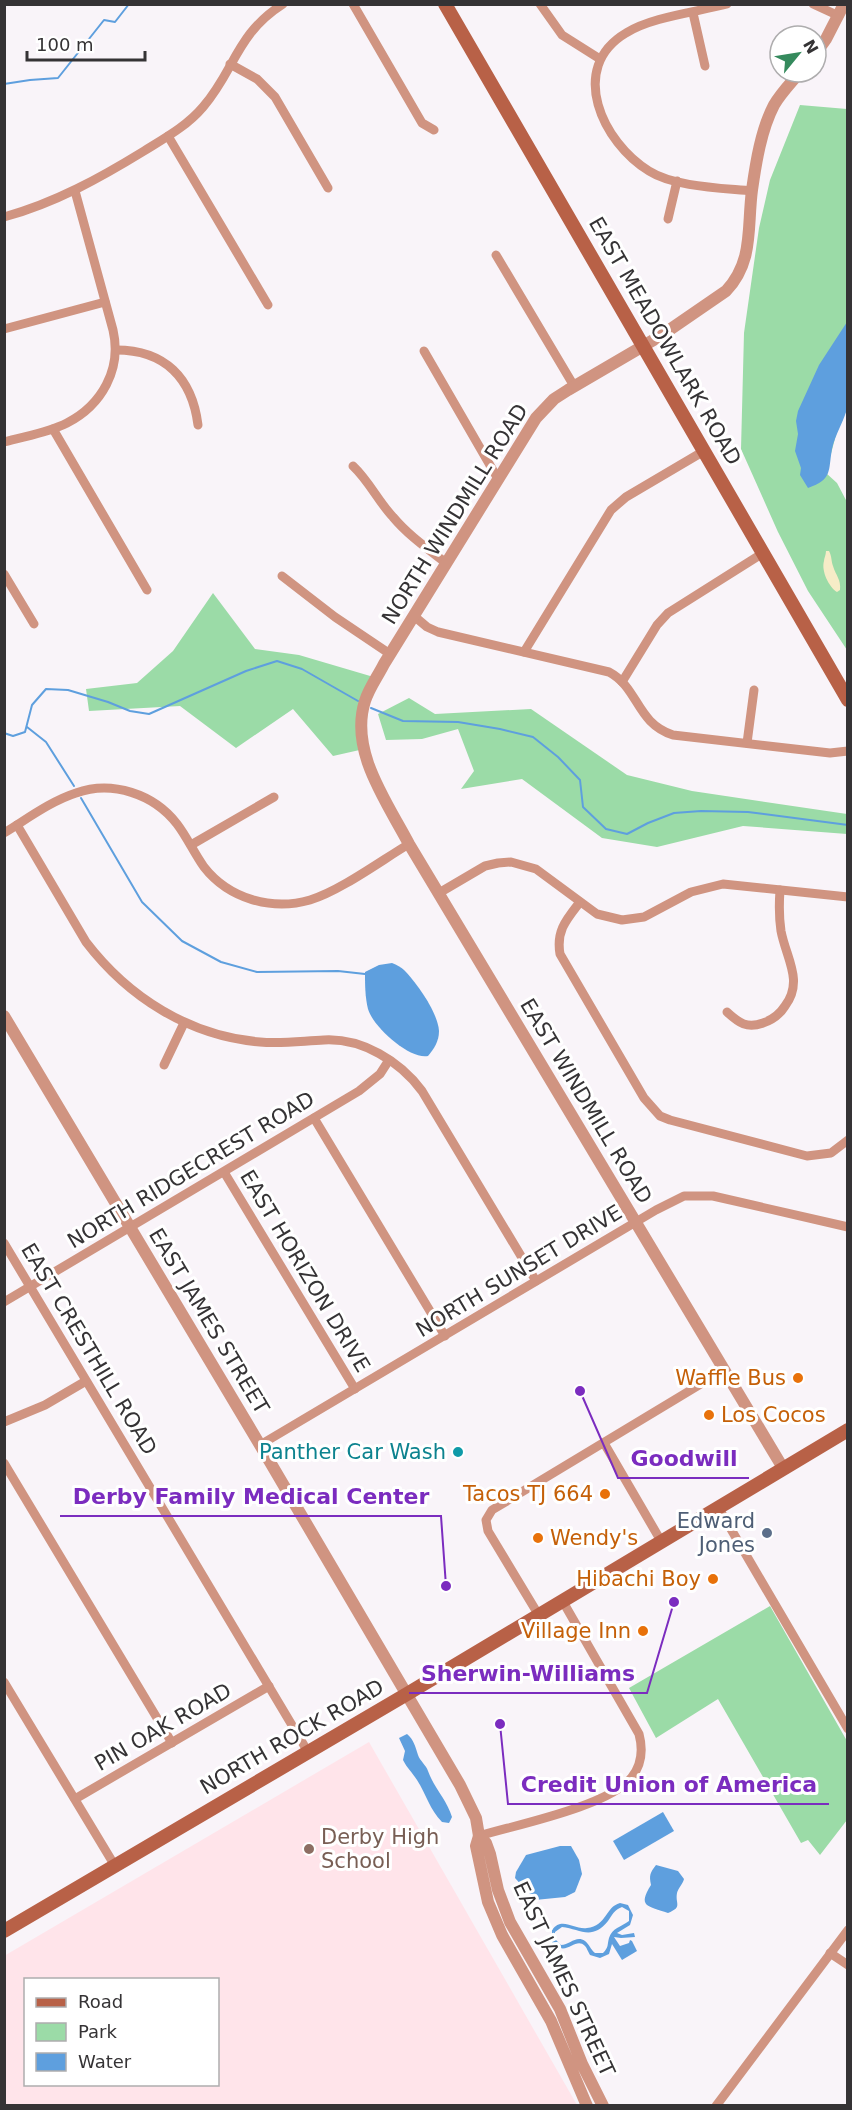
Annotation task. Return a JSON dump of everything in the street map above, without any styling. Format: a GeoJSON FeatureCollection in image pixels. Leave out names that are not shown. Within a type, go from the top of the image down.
{"type":"FeatureCollection","features":[{"type":"Feature","properties":{"kind":"main road","name":"EAST MEADOWLARK ROAD"},"geometry":{"type":"LineString","coordinates":[[445,4],[848,700]]}},
{"type":"Feature","properties":{"kind":"main road","name":"NORTH ROCK ROAD"},"geometry":{"type":"LineString","coordinates":[[4,1931],[407,1694],[848,1430]]}},
{"type":"Feature","properties":{"kind":"street"},"geometry":{"type":"LineString","coordinates":[[4,217],[75,191],[181,128],[202,108],[250,32],[283,4]]}},
{"type":"Feature","properties":{"kind":"street"},"geometry":{"type":"LineString","coordinates":[[353,4],[422,123],[434,130]]}},
{"type":"Feature","properties":{"kind":"street"},"geometry":{"type":"LineString","coordinates":[[540,4],[562,35],[600,59]]}},
{"type":"Feature","properties":{"kind":"street"},"geometry":{"type":"LineString","coordinates":[[727,4],[638,26],[624,34],[600,59],[595,94],[598,107],[609,130],[628,154],[650,172],[677,182],[752,191]]}},
{"type":"Feature","properties":{"kind":"street"},"geometry":{"type":"LineString","coordinates":[[813,4],[842,10],[828,33]]}},
{"type":"Feature","properties":{"kind":"street"},"geometry":{"type":"LineString","coordinates":[[693,13],[705,66]]}},
{"type":"Feature","properties":{"kind":"street"},"geometry":{"type":"LineString","coordinates":[[230,64],[257,79],[275,97],[328,188]]}},
{"type":"Feature","properties":{"kind":"street","name":"NORTH WINDMILL ROAD"},"geometry":{"type":"LineString","coordinates":[[364,749],[361,722],[366,699],[390,654],[536,418],[554,399],[643,346],[733,284],[747,253],[752,191],[767,122],[782,92],[789,84]]}},
{"type":"Feature","properties":{"kind":"street"},"geometry":{"type":"LineString","coordinates":[[168,136],[268,305]]}},
{"type":"Feature","properties":{"kind":"street"},"geometry":{"type":"LineString","coordinates":[[668,219],[677,182]]}},
{"type":"Feature","properties":{"kind":"street"},"geometry":{"type":"LineString","coordinates":[[4,442],[54,429],[78,417],[98,398],[111,376],[116,350],[115,338],[75,191]]}},
{"type":"Feature","properties":{"kind":"street"},"geometry":{"type":"LineString","coordinates":[[496,255],[574,386]]}},
{"type":"Feature","properties":{"kind":"street"},"geometry":{"type":"LineString","coordinates":[[4,329],[105,302]]}},
{"type":"Feature","properties":{"kind":"street"},"geometry":{"type":"LineString","coordinates":[[116,350],[132,351],[154,357],[173,369],[191,395],[198,425]]}},
{"type":"Feature","properties":{"kind":"street"},"geometry":{"type":"LineString","coordinates":[[424,351],[498,479]]}},
{"type":"Feature","properties":{"kind":"street"},"geometry":{"type":"LineString","coordinates":[[54,429],[147,590]]}},
{"type":"Feature","properties":{"kind":"street"},"geometry":{"type":"LineString","coordinates":[[524,652],[611,510],[626,497],[704,451]]}},
{"type":"Feature","properties":{"kind":"street"},"geometry":{"type":"LineString","coordinates":[[353,466],[365,477],[393,519],[446,563]]}},
{"type":"Feature","properties":{"kind":"street"},"geometry":{"type":"LineString","coordinates":[[622,682],[657,625],[668,613],[763,553]]}},
{"type":"Feature","properties":{"kind":"street"},"geometry":{"type":"LineString","coordinates":[[4,574],[33,624]]}},
{"type":"Feature","properties":{"kind":"street"},"geometry":{"type":"LineString","coordinates":[[282,576],[335,617],[390,654]]}},
{"type":"Feature","properties":{"kind":"street"},"geometry":{"type":"LineString","coordinates":[[414,616],[427,627],[438,632],[604,671],[622,682],[645,717],[660,729],[673,735],[830,753],[848,751]]}},
{"type":"Feature","properties":{"kind":"street"},"geometry":{"type":"LineString","coordinates":[[747,743],[754,690]]}},
{"type":"Feature","properties":{"kind":"street","name":"EAST WINDMILL ROAD"},"geometry":{"type":"LineString","coordinates":[[364,749],[376,782],[409,844],[783,1468]]}},
{"type":"Feature","properties":{"kind":"street"},"geometry":{"type":"LineString","coordinates":[[4,833],[65,797],[88,789],[110,788],[133,792],[155,803],[172,818],[203,866],[222,884],[253,900],[282,904],[310,900],[327,894],[409,844]]}},
{"type":"Feature","properties":{"kind":"street"},"geometry":{"type":"LineString","coordinates":[[191,845],[274,797]]}},
{"type":"Feature","properties":{"kind":"street"},"geometry":{"type":"LineString","coordinates":[[17,825],[86,942],[117,978],[142,998],[184,1023],[214,1034],[259,1042],[325,1040],[348,1042],[366,1047],[407,1074],[422,1091],[536,1281]]}},
{"type":"Feature","properties":{"kind":"street"},"geometry":{"type":"LineString","coordinates":[[439,893],[485,866],[498,862],[511,862],[536,869],[603,916],[631,920],[650,915],[691,892],[723,884],[848,897]]}},
{"type":"Feature","properties":{"kind":"street"},"geometry":{"type":"LineString","coordinates":[[727,1012],[738,1022],[748,1026],[755,1025],[776,1017],[790,1000],[794,987],[794,975],[782,933],[780,890]]}},
{"type":"Feature","properties":{"kind":"street"},"geometry":{"type":"LineString","coordinates":[[580,902],[560,930],[558,944],[560,954],[640,1091],[660,1116],[807,1156],[831,1153],[848,1140]]}},
{"type":"Feature","properties":{"kind":"street","name":"EAST JAMES STREET"},"geometry":{"type":"LineString","coordinates":[[4,1016],[407,1694],[471,1808],[476,1818],[479,1836],[476,1846],[482,1883],[488,1902],[502,1935],[547,2014],[587,2106]]}},
{"type":"Feature","properties":{"kind":"street"},"geometry":{"type":"LineString","coordinates":[[164,1065],[184,1023]]}},
{"type":"Feature","properties":{"kind":"street","name":"NORTH RIDGECREST ROAD"},"geometry":{"type":"LineString","coordinates":[[4,1302],[366,1086],[380,1074],[388,1060]]}},
{"type":"Feature","properties":{"kind":"street"},"geometry":{"type":"LineString","coordinates":[[314,1118],[445,1335]]}},
{"type":"Feature","properties":{"kind":"street","name":"EAST HORIZON DRIVE"},"geometry":{"type":"LineString","coordinates":[[224,1172],[355,1389]]}},
{"type":"Feature","properties":{"kind":"street","name":"NORTH SUNSET DRIVE"},"geometry":{"type":"LineString","coordinates":[[260,1445],[656,1210],[684,1196],[713,1196],[848,1227]]}},
{"type":"Feature","properties":{"kind":"street","name":"EAST CRESTHILL ROAD"},"geometry":{"type":"LineString","coordinates":[[4,1243],[308,1752]]}},
{"type":"Feature","properties":{"kind":"street"},"geometry":{"type":"LineString","coordinates":[[538,1614],[488,1531],[486,1520],[492,1510],[724,1370]]}},
{"type":"Feature","properties":{"kind":"street"},"geometry":{"type":"LineString","coordinates":[[4,1422],[45,1404],[86,1381]]}},
{"type":"Feature","properties":{"kind":"street"},"geometry":{"type":"LineString","coordinates":[[604,1443],[661,1541]]}},
{"type":"Feature","properties":{"kind":"street"},"geometry":{"type":"LineString","coordinates":[[4,1464],[172,1743]]}},
{"type":"Feature","properties":{"kind":"street"},"geometry":{"type":"LineString","coordinates":[[718,1507],[848,1729]]}},
{"type":"Feature","properties":{"kind":"street"},"geometry":{"type":"LineString","coordinates":[[479,1836],[574,1809],[596,1800],[626,1784],[637,1770],[642,1752],[639,1734],[562,1600]]}},
{"type":"Feature","properties":{"kind":"street"},"geometry":{"type":"LineString","coordinates":[[4,1682],[8,1696],[75,1799],[115,1866]]}},
{"type":"Feature","properties":{"kind":"street","name":"PIN OAK ROAD"},"geometry":{"type":"LineString","coordinates":[[75,1799],[269,1686]]}},
{"type":"Feature","properties":{"kind":"street","name":"EAST JAMES STREET"},"geometry":{"type":"LineString","coordinates":[[479,1836],[486,1843],[490,1854],[498,1890],[510,1922],[560,2009],[582,2064],[603,2106]]}},
{"type":"Feature","properties":{"kind":"street"},"geometry":{"type":"LineString","coordinates":[[716,2106],[848,1930]]}},
{"type":"Feature","properties":{"kind":"street"},"geometry":{"type":"LineString","coordinates":[[830,1953],[848,1965]]}},
{"type":"Feature","properties":{"kind":"shaded area","name":"Derby High School"},"geometry":{"type":"Polygon","coordinates":[[[369,1742],[577,2105],[5,2105],[4,1956],[369,1742]]]}},
{"type":"Feature","properties":{"kind":"green space"},"geometry":{"type":"Polygon","coordinates":[[[800,105],[847,109],[847,405],[838,427],[826,473],[837,483],[847,502],[847,650],[808,591],[778,532],[741,449],[744,333],[759,228],[770,180],[800,105]]]}},
{"type":"Feature","properties":{"kind":"green space"},"geometry":{"type":"Polygon","coordinates":[[[213,593],[255,649],[299,655],[377,678],[366,699],[364,749],[333,756],[293,709],[236,748],[180,706],[89,711],[86,689],[137,683],[173,651],[213,593]]]}},
{"type":"Feature","properties":{"kind":"green space"},"geometry":{"type":"Polygon","coordinates":[[[409,698],[435,714],[531,709],[627,775],[692,791],[847,814],[847,834],[743,826],[657,847],[602,838],[522,779],[461,789],[474,771],[458,729],[422,739],[386,740],[378,714],[409,698]]]}},
{"type":"Feature","properties":{"kind":"green space"},"geometry":{"type":"Polygon","coordinates":[[[770,1606],[847,1741],[847,1820],[820,1855],[808,1840],[801,1843],[718,1699],[656,1738],[629,1688],[770,1606]]]}},
{"type":"Feature","properties":{"kind":"sand"},"geometry":{"type":"Polygon","coordinates":[[[826,551],[830,553],[839,580],[840,590],[837,592],[826,578],[823,565],[826,551]]]}},
{"type":"Feature","properties":{"kind":"water"},"geometry":{"type":"Polygon","coordinates":[[[847,322],[848,405],[833,443],[826,478],[808,488],[800,475],[801,468],[795,451],[798,411],[819,365],[847,322]]]}},
{"type":"Feature","properties":{"kind":"water"},"geometry":{"type":"Polygon","coordinates":[[[392,963],[403,969],[415,982],[435,1016],[439,1035],[436,1045],[428,1056],[412,1053],[393,1041],[384,1033],[368,1009],[365,972],[379,965],[392,963]]]}},
{"type":"Feature","properties":{"kind":"water"},"geometry":{"type":"Polygon","coordinates":[[[407,1734],[413,1741],[419,1757],[450,1811],[452,1817],[449,1823],[442,1822],[438,1817],[403,1760],[405,1751],[399,1738],[407,1734]]]}},
{"type":"Feature","properties":{"kind":"water"},"geometry":{"type":"Polygon","coordinates":[[[663,1812],[674,1831],[624,1860],[613,1841],[663,1812]]]}},
{"type":"Feature","properties":{"kind":"water"},"geometry":{"type":"Polygon","coordinates":[[[560,1846],[571,1846],[579,1860],[582,1874],[575,1892],[565,1897],[535,1900],[515,1878],[516,1872],[526,1855],[560,1846]]]}},
{"type":"Feature","properties":{"kind":"water"},"geometry":{"type":"Polygon","coordinates":[[[656,1865],[678,1871],[684,1879],[677,1893],[677,1907],[668,1913],[650,1907],[645,1902],[651,1885],[650,1874],[656,1865]]]}},
{"type":"Feature","properties":{"kind":"water"},"geometry":{"type":"Polygon","coordinates":[[[620,1903],[628,1905],[633,1915],[630,1925],[617,1933],[622,1935],[634,1933],[635,1937],[614,1937],[620,1946],[632,1941],[637,1951],[622,1960],[612,1944],[609,1954],[600,1958],[590,1955],[586,1947],[578,1943],[562,1948],[552,1943],[552,1930],[556,1926],[564,1924],[582,1928],[594,1927],[615,1905],[620,1903]],[[622,1907],[619,1908],[597,1931],[586,1932],[562,1927],[555,1932],[555,1939],[561,1945],[582,1939],[595,1953],[603,1953],[612,1932],[629,1921],[629,1911],[622,1907]]]}},
{"type":"Feature","properties":{"kind":"waterway"},"geometry":{"type":"LineString","coordinates":[[4,84],[58,78],[104,20],[115,22],[129,4]]}},
{"type":"Feature","properties":{"kind":"waterway"},"geometry":{"type":"LineString","coordinates":[[4,733],[13,736],[25,732],[32,705],[46,689],[68,690],[130,711],[149,714],[246,671],[277,661],[302,669],[358,701]]}},
{"type":"Feature","properties":{"kind":"waterway"},"geometry":{"type":"LineString","coordinates":[[371,708],[403,721],[458,722],[533,737],[558,757],[580,780],[583,807],[606,829],[627,834],[674,813],[701,811],[748,812],[848,825]]}},
{"type":"Feature","properties":{"kind":"waterway"},"geometry":{"type":"LineString","coordinates":[[27,727],[46,742],[74,786]]}},
{"type":"Feature","properties":{"kind":"waterway"},"geometry":{"type":"LineString","coordinates":[[81,798],[142,902],[182,941],[221,962],[257,972],[338,971],[365,974]]}},
{"type":"Feature","properties":{"kind":"place","name":"Waffle Bus"},"geometry":{"type":"Point","coordinates":[798,1378]}},
{"type":"Feature","properties":{"kind":"place","name":"Goodwill"},"geometry":{"type":"Point","coordinates":[580,1391]}},
{"type":"Feature","properties":{"kind":"place","name":"Los Cocos"},"geometry":{"type":"Point","coordinates":[709,1415]}},
{"type":"Feature","properties":{"kind":"place","name":"Panther Car Wash"},"geometry":{"type":"Point","coordinates":[458,1452]}},
{"type":"Feature","properties":{"kind":"place","name":"Tacos TJ 664"},"geometry":{"type":"Point","coordinates":[605,1494]}},
{"type":"Feature","properties":{"kind":"place","name":"Edward Jones"},"geometry":{"type":"Point","coordinates":[767,1533]}},
{"type":"Feature","properties":{"kind":"place","name":"Wendy's"},"geometry":{"type":"Point","coordinates":[538,1538]}},
{"type":"Feature","properties":{"kind":"place","name":"Hibachi Boy"},"geometry":{"type":"Point","coordinates":[713,1579]}},
{"type":"Feature","properties":{"kind":"place","name":"Derby Family Medical Center"},"geometry":{"type":"Point","coordinates":[446,1586]}},
{"type":"Feature","properties":{"kind":"place","name":"Sherwin-Williams"},"geometry":{"type":"Point","coordinates":[674,1602]}},
{"type":"Feature","properties":{"kind":"place","name":"Village Inn"},"geometry":{"type":"Point","coordinates":[643,1631]}},
{"type":"Feature","properties":{"kind":"place","name":"Credit Union of America"},"geometry":{"type":"Point","coordinates":[500,1724]}},
{"type":"Feature","properties":{"kind":"place","name":"Derby High School"},"geometry":{"type":"Point","coordinates":[309,1849]}}]}
